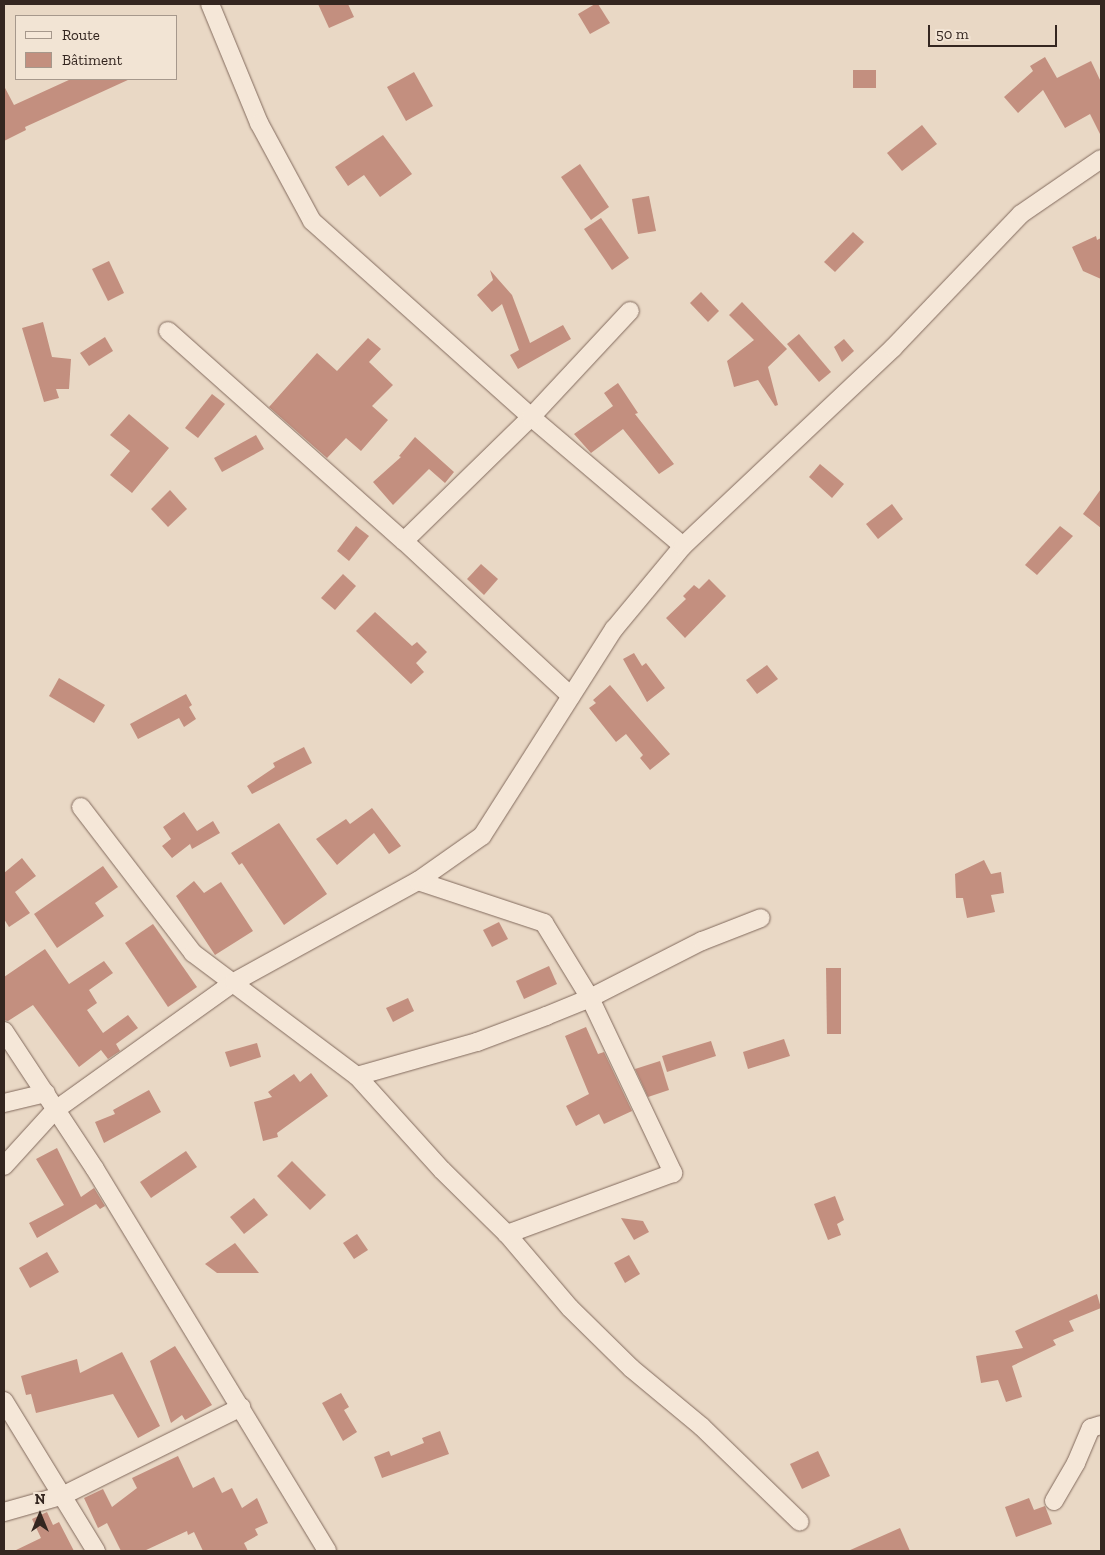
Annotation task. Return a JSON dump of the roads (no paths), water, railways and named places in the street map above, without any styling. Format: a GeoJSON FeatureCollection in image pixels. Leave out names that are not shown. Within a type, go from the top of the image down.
{"type":"FeatureCollection","features":[{"type":"Feature","properties":{"kind":"street"},"geometry":{"type":"LineString","coordinates":[[210,4],[259,123],[312,221],[531,417],[683,546]]}},
{"type":"Feature","properties":{"kind":"street"},"geometry":{"type":"LineString","coordinates":[[4,1166],[54,1111],[234,982],[418,881],[482,836],[614,629],[683,546],[893,348],[1021,214],[1101,159]]}},
{"type":"Feature","properties":{"kind":"street"},"geometry":{"type":"LineString","coordinates":[[404,541],[531,417],[630,311]]}},
{"type":"Feature","properties":{"kind":"street"},"geometry":{"type":"LineString","coordinates":[[168,331],[404,541],[571,696]]}},
{"type":"Feature","properties":{"kind":"street"},"geometry":{"type":"LineString","coordinates":[[81,808],[193,953],[357,1076],[442,1170],[507,1234],[570,1308],[631,1368],[702,1427],[800,1522]]}},
{"type":"Feature","properties":{"kind":"street"},"geometry":{"type":"LineString","coordinates":[[418,881],[544,922],[590,998],[673,1173],[507,1234]]}},
{"type":"Feature","properties":{"kind":"street"},"geometry":{"type":"LineString","coordinates":[[357,1076],[477,1042],[590,998],[702,940],[760,918]]}},
{"type":"Feature","properties":{"kind":"street"},"geometry":{"type":"LineString","coordinates":[[4,1031],[46,1093],[54,1111],[95,1169],[327,1551]]}},
{"type":"Feature","properties":{"kind":"street"},"geometry":{"type":"LineString","coordinates":[[4,1102],[46,1093]]}},
{"type":"Feature","properties":{"kind":"street"},"geometry":{"type":"LineString","coordinates":[[4,1401],[64,1495],[96,1551]]}},
{"type":"Feature","properties":{"kind":"street"},"geometry":{"type":"LineString","coordinates":[[4,1512],[64,1495],[241,1407]]}},
{"type":"Feature","properties":{"kind":"street"},"geometry":{"type":"LineString","coordinates":[[1054,1501],[1076,1463],[1090,1428],[1101,1425]]}}]}
